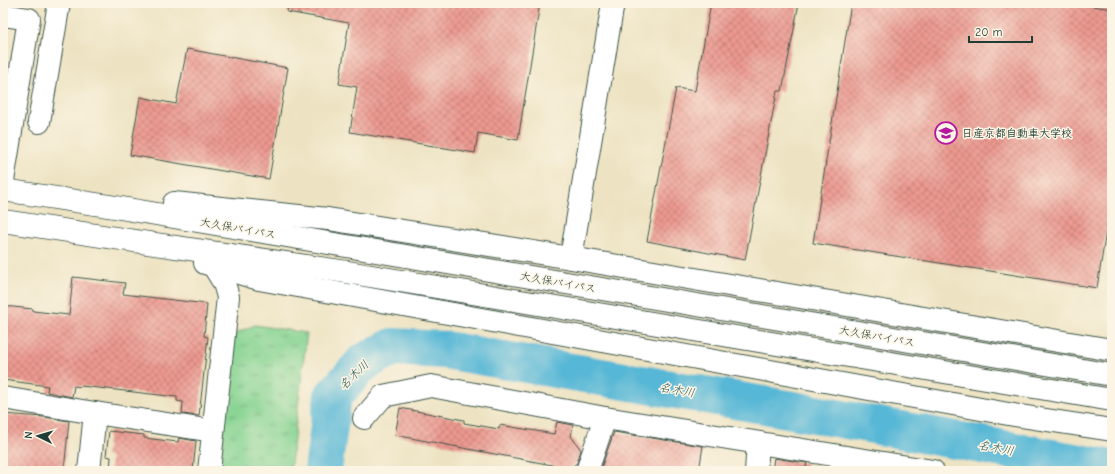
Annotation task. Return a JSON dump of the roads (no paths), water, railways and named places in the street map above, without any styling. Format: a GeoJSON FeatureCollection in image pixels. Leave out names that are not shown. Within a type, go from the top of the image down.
{"type":"FeatureCollection","features":[{"type":"Feature","properties":{"kind":"main road"},"geometry":{"type":"LineString","coordinates":[[39,122],[60,3]]}},
{"type":"Feature","properties":{"kind":"main road"},"geometry":{"type":"LineString","coordinates":[[571,258],[614,3]]}},
{"type":"Feature","properties":{"kind":"main road"},"geometry":{"type":"LineString","coordinates":[[3,15],[29,19],[3,181]]}},
{"type":"Feature","properties":{"kind":"main road","name":"大久保バイパス"},"geometry":{"type":"LineString","coordinates":[[3,190],[115,207],[1112,375]]}},
{"type":"Feature","properties":{"kind":"main road"},"geometry":{"type":"LineString","coordinates":[[115,207],[164,202],[328,219],[571,258],[1112,350]]}},
{"type":"Feature","properties":{"kind":"main road"},"geometry":{"type":"LineString","coordinates":[[3,221],[347,272],[1112,400]]}},
{"type":"Feature","properties":{"kind":"main road"},"geometry":{"type":"LineString","coordinates":[[148,243],[199,262],[267,280],[1014,415],[1112,430]]}},
{"type":"Feature","properties":{"kind":"main road"},"geometry":{"type":"LineString","coordinates":[[209,471],[228,297],[224,283],[213,265]]}},
{"type":"Feature","properties":{"kind":"main road"},"geometry":{"type":"LineString","coordinates":[[364,418],[383,396],[431,386],[758,444],[933,471]]}},
{"type":"Feature","properties":{"kind":"main road"},"geometry":{"type":"LineString","coordinates":[[3,398],[214,431]]}},
{"type":"Feature","properties":{"kind":"main road"},"geometry":{"type":"LineString","coordinates":[[89,471],[95,413]]}},
{"type":"Feature","properties":{"kind":"main road"},"geometry":{"type":"LineString","coordinates":[[587,471],[605,418]]}},
{"type":"Feature","properties":{"kind":"main road"},"geometry":{"type":"LineString","coordinates":[[756,471],[758,444]]}},
{"type":"Feature","properties":{"kind":"waterway","name":"名木川"},"geometry":{"type":"LineString","coordinates":[[323,471],[333,396],[364,362],[393,347],[445,350],[787,409],[1112,469]]}},
{"type":"Feature","properties":{"kind":"place","name":"日産京都自動車大学校"},"geometry":{"type":"Point","coordinates":[946,133]}}]}
